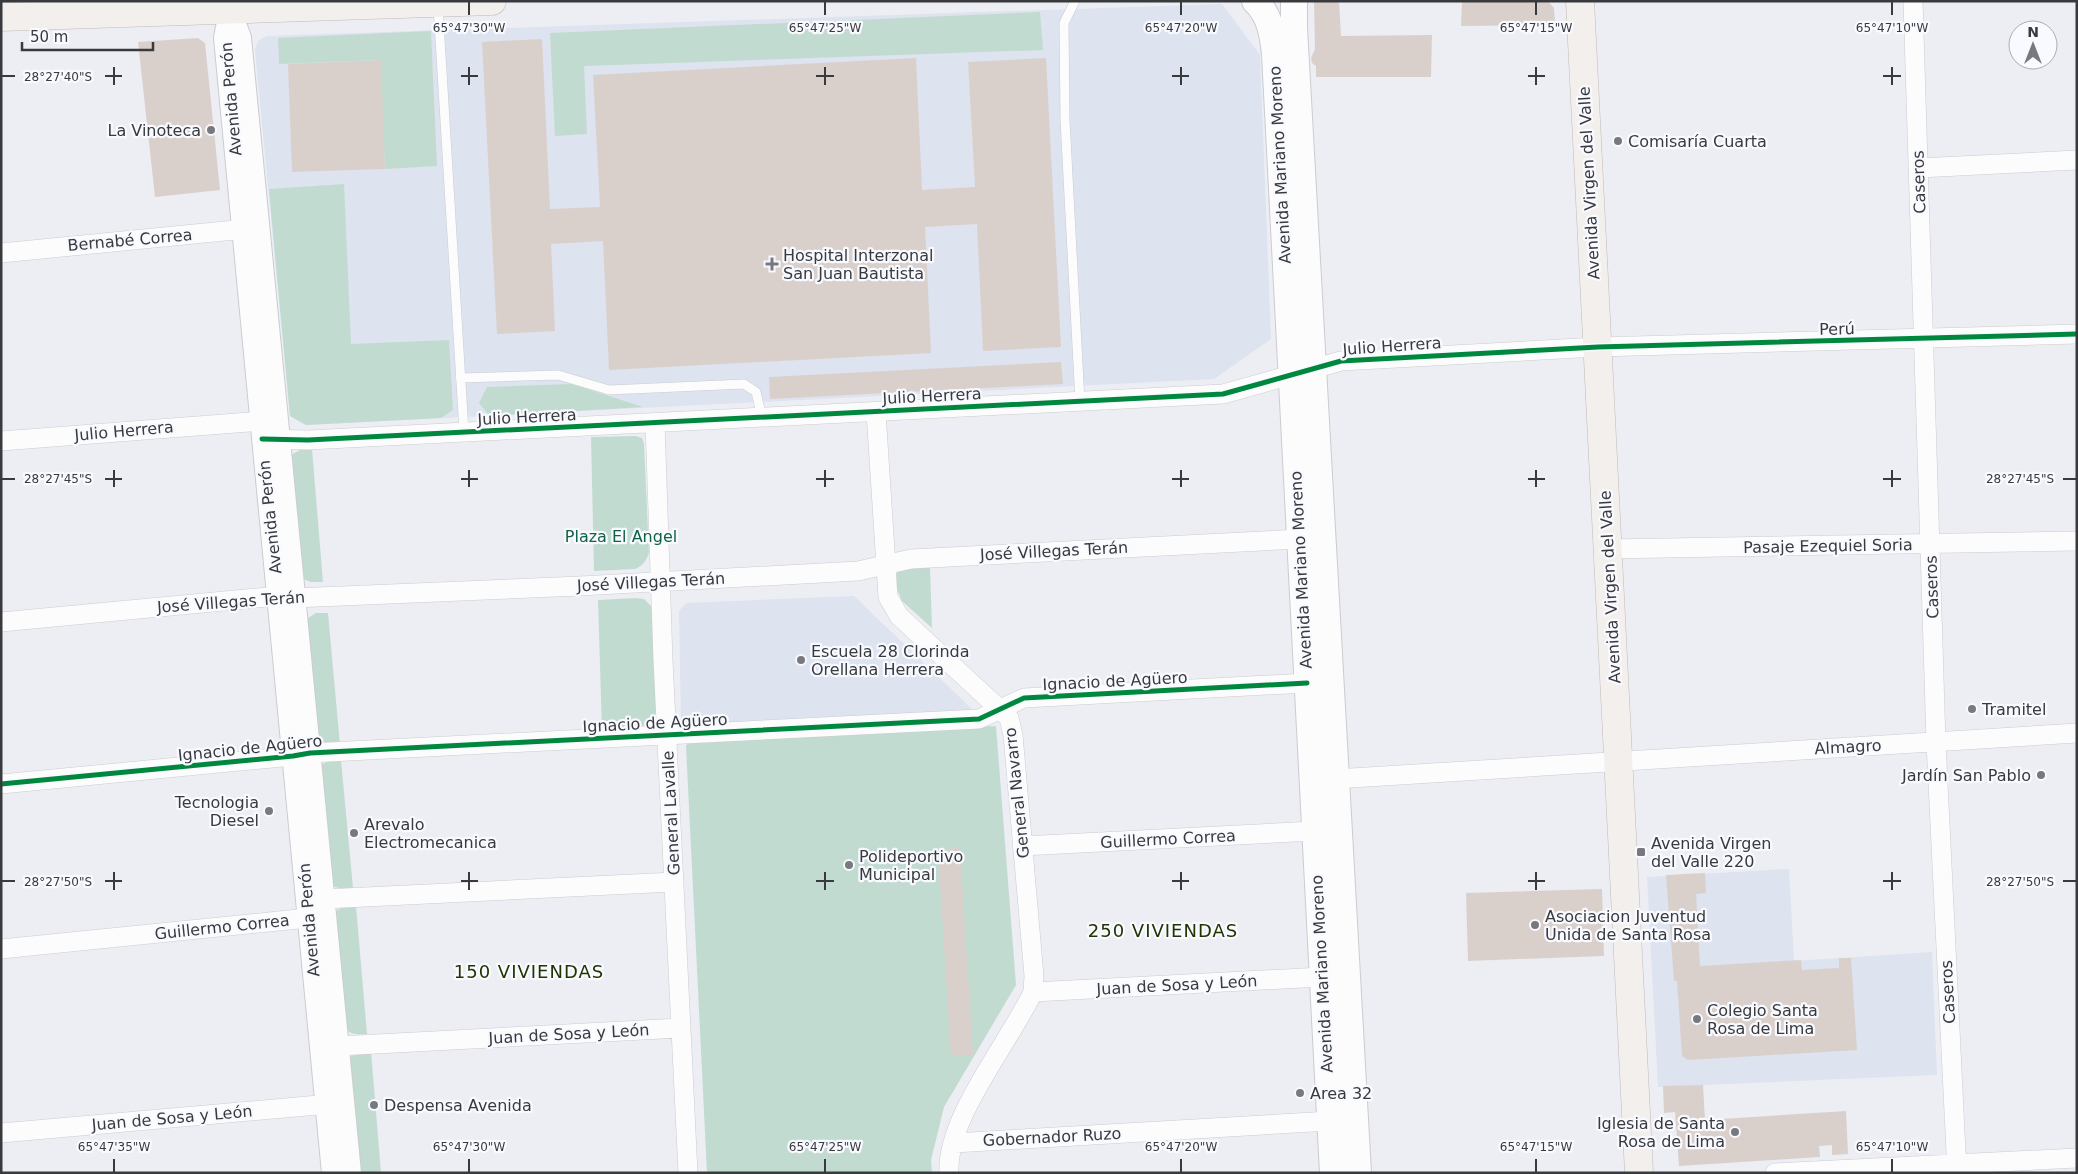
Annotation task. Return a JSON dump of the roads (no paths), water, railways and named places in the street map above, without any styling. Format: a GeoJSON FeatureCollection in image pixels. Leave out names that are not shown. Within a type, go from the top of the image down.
{"type":"FeatureCollection","features":[{"type":"Feature","properties":{"kind":"main road"},"geometry":{"type":"LineString","coordinates":[[1,17],[40,9],[492,1]]}},
{"type":"Feature","properties":{"kind":"main road","name":"Avenida Mariano Moreno"},"geometry":{"type":"LineString","coordinates":[[1256,1],[1269,24],[1275,54],[1335,779],[1358,1173]]}},
{"type":"Feature","properties":{"kind":"main road","name":"Avenida Mariano Moreno"},"geometry":{"type":"LineString","coordinates":[[1294,1],[1302,372],[1300,539],[1333,1173]]}},
{"type":"Feature","properties":{"kind":"main road","name":"Avenida Virgen del Valle"},"geometry":{"type":"LineString","coordinates":[[1580,1],[1639,1173]]}},
{"type":"Feature","properties":{"kind":"street","name":"Caseros"},"geometry":{"type":"LineString","coordinates":[[1913,1],[1925,339],[1936,742],[1956,1169]]}},
{"type":"Feature","properties":{"kind":"street","name":"Avenida Perón"},"geometry":{"type":"LineString","coordinates":[[228,6],[225,38],[251,229],[301,755],[308,918],[335,1104],[350,1173]]}},
{"type":"Feature","properties":{"kind":"street"},"geometry":{"type":"LineString","coordinates":[[1919,168],[2077,160]]}},
{"type":"Feature","properties":{"kind":"street","name":"Bernabé Correa"},"geometry":{"type":"LineString","coordinates":[[1,253],[251,229]]}},
{"type":"Feature","properties":{"kind":"street","name":"Perú"},"geometry":{"type":"LineString","coordinates":[[1598,347],[2077,334]]}},
{"type":"Feature","properties":{"kind":"street","name":"Julio Herrera"},"geometry":{"type":"LineString","coordinates":[[1,441],[270,430],[308,440],[1223,394],[1341,361],[1598,347]]}},
{"type":"Feature","properties":{"kind":"street","name":"General Navarro"},"geometry":{"type":"LineString","coordinates":[[876,412],[888,597],[900,616],[1009,718],[1013,736],[1034,976],[1033,992],[960,1118],[949,1164],[949,1173]]}},
{"type":"Feature","properties":{"kind":"street","name":"General Lavalle"},"geometry":{"type":"LineString","coordinates":[[655,423],[660,582],[688,1172]]}},
{"type":"Feature","properties":{"kind":"street","name":"José Villegas Terán"},"geometry":{"type":"LineString","coordinates":[[1,622],[286,597],[660,582],[858,571],[911,559],[1300,539]]}},
{"type":"Feature","properties":{"kind":"street","name":"Pasaje Ezequiel Soria"},"geometry":{"type":"LineString","coordinates":[[1609,549],[2077,541]]}},
{"type":"Feature","properties":{"kind":"street","name":"Ignacio de Agüero"},"geometry":{"type":"LineString","coordinates":[[1,784],[301,755],[667,734],[979,719],[1024,698],[1307,683]]}},
{"type":"Feature","properties":{"kind":"street","name":"Almagro"},"geometry":{"type":"LineString","coordinates":[[1619,760],[2077,733]]}},
{"type":"Feature","properties":{"kind":"street","name":"Avenida Perón"},"geometry":{"type":"LineString","coordinates":[[301,755],[324,899],[338,1046],[333,1173]]}},
{"type":"Feature","properties":{"kind":"street"},"geometry":{"type":"LineString","coordinates":[[1335,779],[1619,760]]}},
{"type":"Feature","properties":{"kind":"street","name":"Guillermo Correa"},"geometry":{"type":"LineString","coordinates":[[1022,846],[1314,831]]}},
{"type":"Feature","properties":{"kind":"street"},"geometry":{"type":"LineString","coordinates":[[324,899],[674,882]]}},
{"type":"Feature","properties":{"kind":"street","name":"Guillermo Correa"},"geometry":{"type":"LineString","coordinates":[[1,949],[308,918],[324,899]]}},
{"type":"Feature","properties":{"kind":"street","name":"Juan de Sosa y León"},"geometry":{"type":"LineString","coordinates":[[1033,992],[1322,977]]}},
{"type":"Feature","properties":{"kind":"street","name":"Juan de Sosa y León"},"geometry":{"type":"LineString","coordinates":[[338,1046],[681,1028]]}},
{"type":"Feature","properties":{"kind":"street","name":"Juan de Sosa y León"},"geometry":{"type":"LineString","coordinates":[[1,1133],[335,1104]]}},
{"type":"Feature","properties":{"kind":"street","name":"Gobernador Ruzo"},"geometry":{"type":"LineString","coordinates":[[954,1143],[1330,1121]]}},
{"type":"Feature","properties":{"kind":"street"},"geometry":{"type":"LineString","coordinates":[[1775,1173],[1956,1169],[2077,1158]]}},
{"type":"Feature","properties":{"kind":"street"},"geometry":{"type":"LineString","coordinates":[[679,1173],[688,1172]]}},
{"type":"Feature","properties":{"kind":"lane"},"geometry":{"type":"LineString","coordinates":[[1075,1],[1064,23],[1064,72],[1080,402]]}},
{"type":"Feature","properties":{"kind":"lane"},"geometry":{"type":"LineString","coordinates":[[437,3],[464,432]]}},
{"type":"Feature","properties":{"kind":"lane"},"geometry":{"type":"LineString","coordinates":[[460,378],[558,375],[608,390],[744,384],[756,392],[762,418]]}},
{"type":"Feature","properties":{"kind":"place","name":"La Vinoteca"},"geometry":{"type":"Point","coordinates":[211,130]}},
{"type":"Feature","properties":{"kind":"place","name":"Comisaría Cuarta"},"geometry":{"type":"Point","coordinates":[1618,141]}},
{"type":"Feature","properties":{"kind":"place","name":"Hospital Interzonal San Juan Bautista"},"geometry":{"type":"Point","coordinates":[772,264]}},
{"type":"Feature","properties":{"kind":"place","name":"Escuela 28 Clorinda Orellana Herrera"},"geometry":{"type":"Point","coordinates":[801,660]}},
{"type":"Feature","properties":{"kind":"place","name":"Tramitel"},"geometry":{"type":"Point","coordinates":[1972,709]}},
{"type":"Feature","properties":{"kind":"place","name":"Jardín San Pablo"},"geometry":{"type":"Point","coordinates":[2041,775]}},
{"type":"Feature","properties":{"kind":"place","name":"Tecnologia Diesel"},"geometry":{"type":"Point","coordinates":[269,811]}},
{"type":"Feature","properties":{"kind":"place","name":"Arevalo Electromecanica"},"geometry":{"type":"Point","coordinates":[354,833]}},
{"type":"Feature","properties":{"kind":"place","name":"Avenida Virgen del Valle 220"},"geometry":{"type":"Point","coordinates":[1641,852]}},
{"type":"Feature","properties":{"kind":"place","name":"Polideportivo Municipal"},"geometry":{"type":"Point","coordinates":[849,865]}},
{"type":"Feature","properties":{"kind":"place","name":"Asociacion Juventud Unida de Santa Rosa"},"geometry":{"type":"Point","coordinates":[1535,925]}},
{"type":"Feature","properties":{"kind":"place","name":"Colegio Santa Rosa de Lima"},"geometry":{"type":"Point","coordinates":[1697,1019]}},
{"type":"Feature","properties":{"kind":"place","name":"Area 32"},"geometry":{"type":"Point","coordinates":[1300,1093]}},
{"type":"Feature","properties":{"kind":"place","name":"Despensa Avenida"},"geometry":{"type":"Point","coordinates":[374,1105]}},
{"type":"Feature","properties":{"kind":"place","name":"Iglesia de Santa Rosa de Lima"},"geometry":{"type":"Point","coordinates":[1735,1132]}},
{"type":"Feature","properties":{"kind":"district","name":"250 VIVIENDAS"},"geometry":{"type":"Point","coordinates":[1163,930]}},
{"type":"Feature","properties":{"kind":"district","name":"150 VIVIENDAS"},"geometry":{"type":"Point","coordinates":[529,971]}},
{"type":"Feature","properties":{"kind":"park label","name":"Plaza El Angel"},"geometry":{"type":"Point","coordinates":[621,536]}}]}
